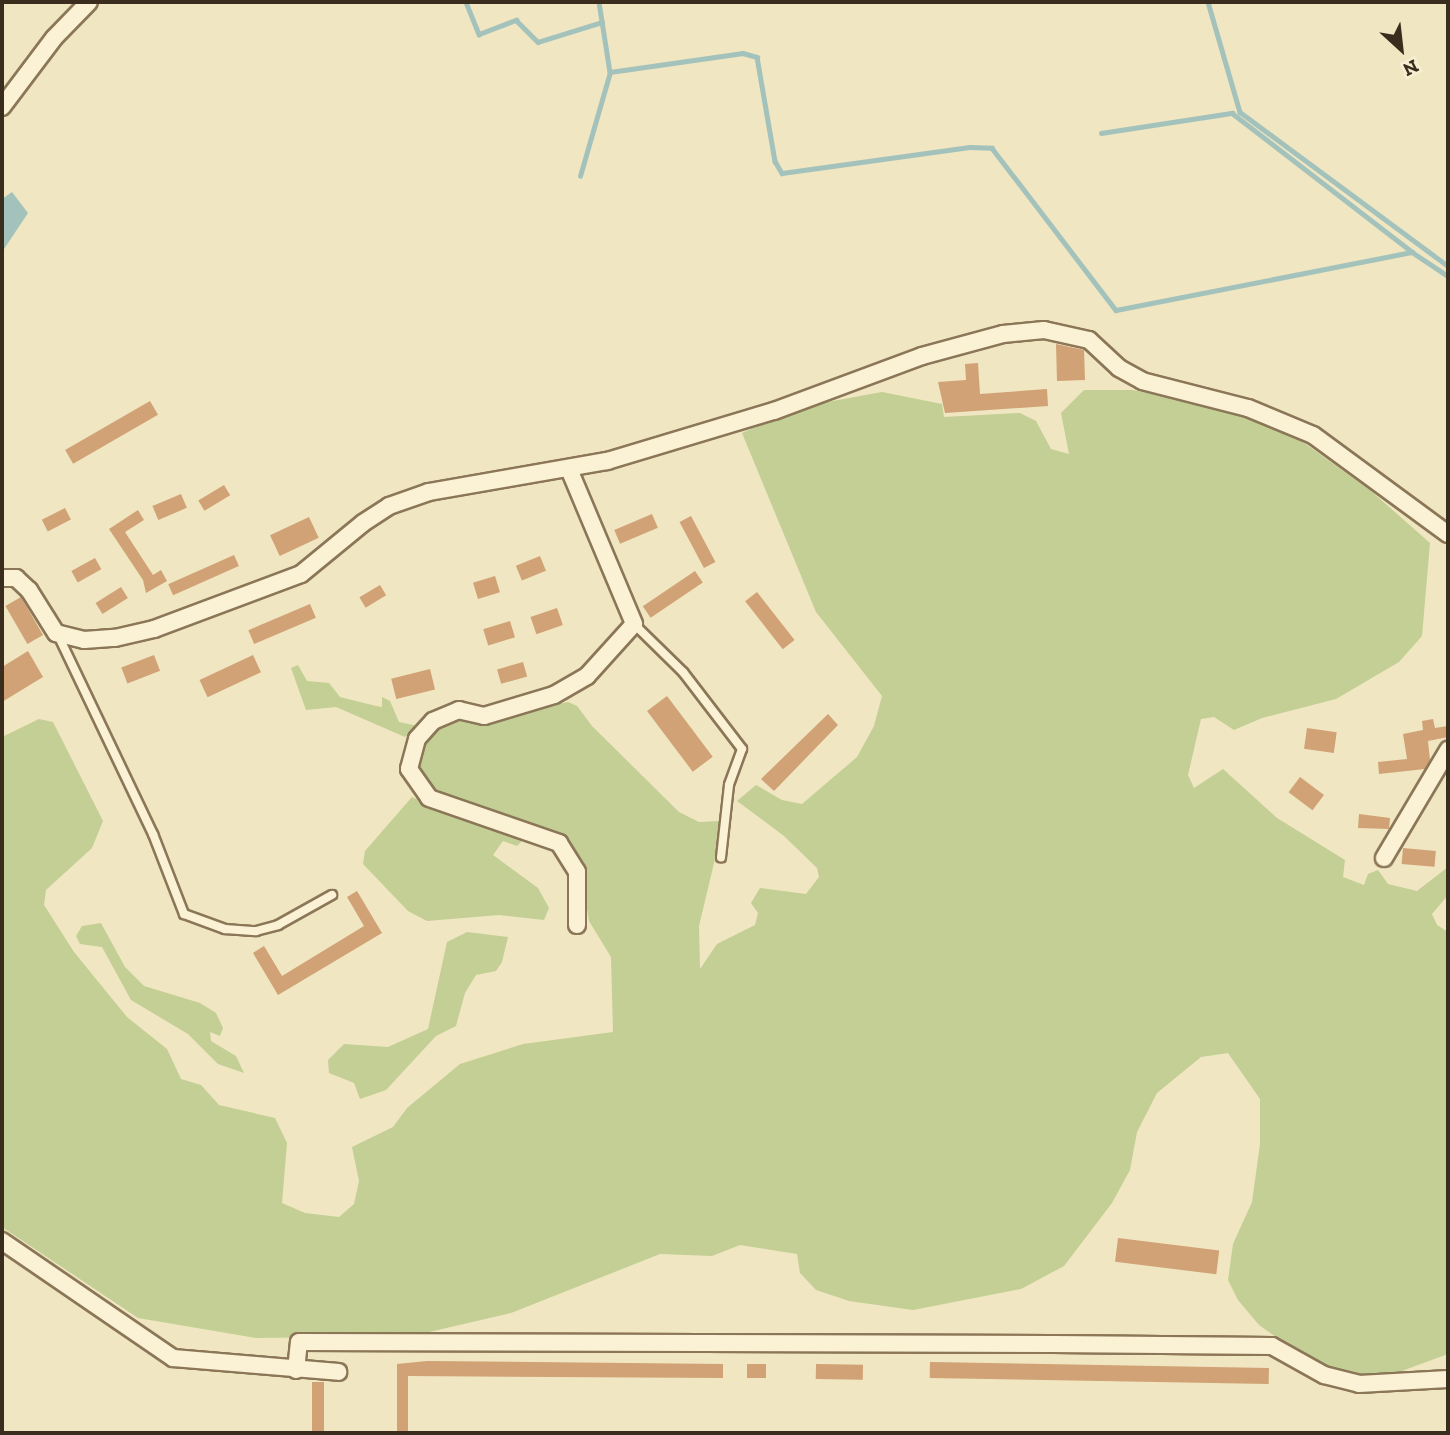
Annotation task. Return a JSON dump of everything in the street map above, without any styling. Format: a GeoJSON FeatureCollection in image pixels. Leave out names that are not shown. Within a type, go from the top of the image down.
{"type":"FeatureCollection","features":[{"type":"Feature","properties":{"kind":"street"},"geometry":{"type":"LineString","coordinates":[[2,107],[54,38],[89,2]]}},
{"type":"Feature","properties":{"kind":"street"},"geometry":{"type":"LineString","coordinates":[[2,578],[16,578],[29,590],[57,633],[84,640],[155,629],[301,573],[389,506],[484,480],[569,469],[774,411],[922,356],[1003,334],[1044,330],[1089,340],[1119,368],[1142,381],[1248,408],[1313,435],[1448,534]]}},
{"type":"Feature","properties":{"kind":"street"},"geometry":{"type":"LineString","coordinates":[[569,469],[634,624],[587,676],[554,695],[484,716],[450,711],[433,721],[411,754],[413,779],[429,798],[559,843],[577,872],[577,925]]}},
{"type":"Feature","properties":{"kind":"street"},"geometry":{"type":"LineString","coordinates":[[1384,858],[1448,750]]}},
{"type":"Feature","properties":{"kind":"street"},"geometry":{"type":"LineString","coordinates":[[2,1241],[173,1358],[338,1373]]}},
{"type":"Feature","properties":{"kind":"street"},"geometry":{"type":"LineString","coordinates":[[296,1370],[299,1342],[1066,1344],[1272,1346],[1324,1376],[1360,1384],[1448,1379]]}},
{"type":"Feature","properties":{"kind":"lane"},"geometry":{"type":"LineString","coordinates":[[634,624],[683,672],[742,749],[729,785],[721,858]]}},
{"type":"Feature","properties":{"kind":"lane"},"geometry":{"type":"LineString","coordinates":[[57,633],[153,834],[184,914],[225,929],[256,931],[278,925],[332,895]]}},
{"type":"Feature","properties":{"kind":"green space"},"geometry":{"type":"Polygon","coordinates":[[[1084,390],[1132,390],[1189,400],[1289,432],[1371,491],[1430,543],[1422,636],[1399,662],[1336,699],[1262,718],[1234,730],[1214,717],[1201,719],[1188,775],[1194,788],[1223,769],[1277,818],[1345,860],[1343,877],[1364,885],[1368,874],[1378,870],[1388,884],[1417,891],[1448,867],[1448,895],[1432,914],[1437,925],[1448,932],[1448,1354],[1380,1379],[1345,1375],[1317,1366],[1259,1325],[1238,1300],[1228,1280],[1233,1244],[1252,1202],[1260,1144],[1260,1099],[1228,1053],[1201,1057],[1157,1093],[1137,1132],[1130,1170],[1112,1203],[1064,1266],[1021,1289],[913,1310],[849,1301],[816,1290],[800,1273],[797,1254],[740,1245],[712,1256],[660,1254],[511,1313],[412,1336],[256,1338],[138,1318],[2,1227],[2,737],[39,719],[53,722],[103,821],[92,848],[46,890],[44,905],[74,952],[127,1017],[167,1049],[181,1079],[201,1085],[219,1105],[275,1118],[287,1143],[282,1203],[305,1213],[339,1217],[354,1204],[359,1181],[352,1147],[393,1127],[407,1108],[460,1064],[523,1044],[613,1032],[611,957],[589,921],[579,858],[562,839],[433,793],[418,772],[419,750],[427,734],[444,720],[461,718],[475,723],[568,702],[577,706],[592,726],[679,812],[699,822],[720,821],[720,838],[699,926],[700,969],[717,944],[755,925],[758,913],[751,903],[760,888],[806,894],[819,877],[817,868],[784,836],[737,801],[756,785],[782,800],[802,804],[857,757],[874,726],[882,696],[816,612],[742,433],[800,407],[882,392],[942,404],[944,417],[1020,413],[1036,421],[1051,449],[1069,454],[1061,413],[1084,390]]]}},
{"type":"Feature","properties":{"kind":"green space"},"geometry":{"type":"Polygon","coordinates":[[[298,665],[307,681],[329,683],[340,697],[376,706],[382,707],[382,697],[390,701],[399,722],[418,726],[405,737],[336,707],[306,710],[291,668],[298,665]]]}},
{"type":"Feature","properties":{"kind":"green space"},"geometry":{"type":"Polygon","coordinates":[[[412,797],[449,815],[525,838],[517,846],[503,841],[493,855],[538,888],[549,908],[544,920],[499,915],[427,921],[408,911],[363,864],[365,851],[412,797]]]}},
{"type":"Feature","properties":{"kind":"green space"},"geometry":{"type":"Polygon","coordinates":[[[101,923],[125,967],[144,986],[200,1003],[216,1013],[223,1028],[220,1036],[210,1032],[211,1041],[236,1056],[244,1073],[218,1064],[188,1034],[131,1000],[102,947],[80,944],[76,936],[82,926],[101,923]]]}},
{"type":"Feature","properties":{"kind":"green space"},"geometry":{"type":"Polygon","coordinates":[[[467,932],[508,937],[502,962],[496,971],[476,975],[465,993],[456,1026],[436,1036],[386,1090],[360,1099],[354,1083],[329,1073],[328,1060],[344,1044],[388,1047],[428,1029],[447,942],[467,932]]]}},
{"type":"Feature","properties":{"kind":"water"},"geometry":{"type":"Polygon","coordinates":[[[12,192],[28,213],[2,252],[2,199],[12,192]]]}},
{"type":"Feature","properties":{"kind":"building"},"geometry":{"type":"Polygon","coordinates":[[[1056,344],[1084,350],[1085,380],[1057,381],[1056,344]]]}},
{"type":"Feature","properties":{"kind":"building"},"geometry":{"type":"Polygon","coordinates":[[[978,363],[980,394],[1047,389],[1048,406],[945,413],[938,382],[966,380],[965,364],[978,363]]]}},
{"type":"Feature","properties":{"kind":"building"},"geometry":{"type":"Polygon","coordinates":[[[150,401],[158,415],[73,464],[65,450],[150,401]]]}},
{"type":"Feature","properties":{"kind":"building"},"geometry":{"type":"Polygon","coordinates":[[[224,485],[230,495],[204,511],[198,500],[224,485]]]}},
{"type":"Feature","properties":{"kind":"building"},"geometry":{"type":"Polygon","coordinates":[[[181,494],[187,508],[158,520],[152,506],[181,494]]]}},
{"type":"Feature","properties":{"kind":"building"},"geometry":{"type":"Polygon","coordinates":[[[65,508],[71,520],[48,531],[42,520],[65,508]]]}},
{"type":"Feature","properties":{"kind":"building"},"geometry":{"type":"Polygon","coordinates":[[[138,510],[144,520],[125,532],[153,575],[161,570],[167,581],[146,593],[143,580],[109,529],[138,510]]]}},
{"type":"Feature","properties":{"kind":"building"},"geometry":{"type":"Polygon","coordinates":[[[652,514],[658,528],[620,544],[614,530],[652,514]]]}},
{"type":"Feature","properties":{"kind":"building"},"geometry":{"type":"Polygon","coordinates":[[[691,516],[715,562],[704,568],[680,522],[691,516]]]}},
{"type":"Feature","properties":{"kind":"building"},"geometry":{"type":"Polygon","coordinates":[[[309,517],[319,538],[280,556],[270,535],[309,517]]]}},
{"type":"Feature","properties":{"kind":"building"},"geometry":{"type":"Polygon","coordinates":[[[234,555],[239,566],[173,595],[168,584],[234,555]]]}},
{"type":"Feature","properties":{"kind":"building"},"geometry":{"type":"Polygon","coordinates":[[[540,556],[546,571],[522,581],[516,566],[540,556]]]}},
{"type":"Feature","properties":{"kind":"building"},"geometry":{"type":"Polygon","coordinates":[[[95,558],[101,569],[78,582],[71,571],[95,558]]]}},
{"type":"Feature","properties":{"kind":"building"},"geometry":{"type":"Polygon","coordinates":[[[695,571],[703,583],[651,618],[643,606],[695,571]]]}},
{"type":"Feature","properties":{"kind":"building"},"geometry":{"type":"Polygon","coordinates":[[[495,576],[500,592],[478,599],[473,583],[495,576]]]}},
{"type":"Feature","properties":{"kind":"building"},"geometry":{"type":"Polygon","coordinates":[[[380,585],[386,595],[366,608],[359,597],[380,585]]]}},
{"type":"Feature","properties":{"kind":"building"},"geometry":{"type":"Polygon","coordinates":[[[121,587],[128,598],[102,614],[96,603],[121,587]]]}},
{"type":"Feature","properties":{"kind":"building"},"geometry":{"type":"Polygon","coordinates":[[[757,592],[795,640],[783,649],[745,601],[757,592]]]}},
{"type":"Feature","properties":{"kind":"building"},"geometry":{"type":"Polygon","coordinates":[[[21,597],[43,635],[27,644],[5,606],[21,597]]]}},
{"type":"Feature","properties":{"kind":"building"},"geometry":{"type":"Polygon","coordinates":[[[310,604],[316,618],[254,644],[248,630],[310,604]]]}},
{"type":"Feature","properties":{"kind":"building"},"geometry":{"type":"Polygon","coordinates":[[[557,608],[563,625],[536,634],[531,617],[557,608]]]}},
{"type":"Feature","properties":{"kind":"building"},"geometry":{"type":"Polygon","coordinates":[[[510,621],[515,637],[488,645],[483,629],[510,621]]]}},
{"type":"Feature","properties":{"kind":"building"},"geometry":{"type":"Polygon","coordinates":[[[28,651],[43,677],[2,702],[2,667],[28,651]]]}},
{"type":"Feature","properties":{"kind":"building"},"geometry":{"type":"Polygon","coordinates":[[[154,655],[160,671],[127,683],[121,668],[154,655]]]}},
{"type":"Feature","properties":{"kind":"building"},"geometry":{"type":"Polygon","coordinates":[[[253,655],[261,672],[208,697],[200,680],[253,655]]]}},
{"type":"Feature","properties":{"kind":"building"},"geometry":{"type":"Polygon","coordinates":[[[523,662],[527,676],[501,684],[497,669],[523,662]]]}},
{"type":"Feature","properties":{"kind":"building"},"geometry":{"type":"Polygon","coordinates":[[[430,669],[435,689],[396,699],[391,679],[430,669]]]}},
{"type":"Feature","properties":{"kind":"building"},"geometry":{"type":"Polygon","coordinates":[[[667,696],[713,757],[693,772],[647,711],[667,696]]]}},
{"type":"Feature","properties":{"kind":"building"},"geometry":{"type":"Polygon","coordinates":[[[828,714],[838,725],[774,791],[761,779],[828,714]]]}},
{"type":"Feature","properties":{"kind":"building"},"geometry":{"type":"Polygon","coordinates":[[[1433,719],[1435,728],[1448,726],[1448,737],[1428,741],[1430,760],[1425,769],[1379,774],[1378,762],[1407,759],[1403,734],[1423,730],[1422,721],[1433,719]]]}},
{"type":"Feature","properties":{"kind":"building"},"geometry":{"type":"Polygon","coordinates":[[[1307,728],[1337,732],[1334,753],[1304,749],[1307,728]]]}},
{"type":"Feature","properties":{"kind":"building"},"geometry":{"type":"Polygon","coordinates":[[[1300,777],[1324,795],[1313,810],[1289,792],[1300,777]]]}},
{"type":"Feature","properties":{"kind":"building"},"geometry":{"type":"Polygon","coordinates":[[[1359,814],[1390,818],[1389,829],[1358,828],[1359,814]]]}},
{"type":"Feature","properties":{"kind":"building"},"geometry":{"type":"Polygon","coordinates":[[[1403,848],[1436,851],[1434,867],[1402,864],[1403,848]]]}},
{"type":"Feature","properties":{"kind":"building"},"geometry":{"type":"Polygon","coordinates":[[[357,891],[382,933],[278,995],[253,953],[264,946],[282,976],[364,926],[347,897],[357,891]]]}},
{"type":"Feature","properties":{"kind":"building"},"geometry":{"type":"Polygon","coordinates":[[[1118,1238],[1219,1250],[1216,1274],[1115,1262],[1118,1238]]]}},
{"type":"Feature","properties":{"kind":"building"},"geometry":{"type":"Polygon","coordinates":[[[427,1361],[723,1364],[723,1378],[408,1376],[408,1431],[397,1431],[397,1364],[427,1361]]]}},
{"type":"Feature","properties":{"kind":"building"},"geometry":{"type":"Polygon","coordinates":[[[930,1362],[1269,1368],[1269,1384],[930,1378],[930,1362]]]}},
{"type":"Feature","properties":{"kind":"building"},"geometry":{"type":"Polygon","coordinates":[[[747,1364],[766,1364],[766,1378],[747,1378],[747,1364]]]}},
{"type":"Feature","properties":{"kind":"building"},"geometry":{"type":"Polygon","coordinates":[[[816,1364],[863,1365],[863,1380],[816,1379],[816,1364]]]}},
{"type":"Feature","properties":{"kind":"building"},"geometry":{"type":"Polygon","coordinates":[[[312,1382],[324,1382],[324,1433],[312,1433],[312,1382]]]}},
{"type":"Feature","properties":{"kind":"waterway"},"geometry":{"type":"LineString","coordinates":[[466,2],[479,34],[516,20],[538,42],[602,22]]}},
{"type":"Feature","properties":{"kind":"waterway"},"geometry":{"type":"LineString","coordinates":[[599,2],[610,72],[743,53],[757,57],[775,161],[782,173],[969,147],[992,148],[1116,310],[1412,252],[1448,276]]}},
{"type":"Feature","properties":{"kind":"waterway"},"geometry":{"type":"LineString","coordinates":[[1208,2],[1240,112],[1448,266]]}},
{"type":"Feature","properties":{"kind":"waterway"},"geometry":{"type":"LineString","coordinates":[[580,176],[610,72]]}},
{"type":"Feature","properties":{"kind":"waterway"},"geometry":{"type":"LineString","coordinates":[[1101,133],[1232,113],[1411,251]]}}]}
